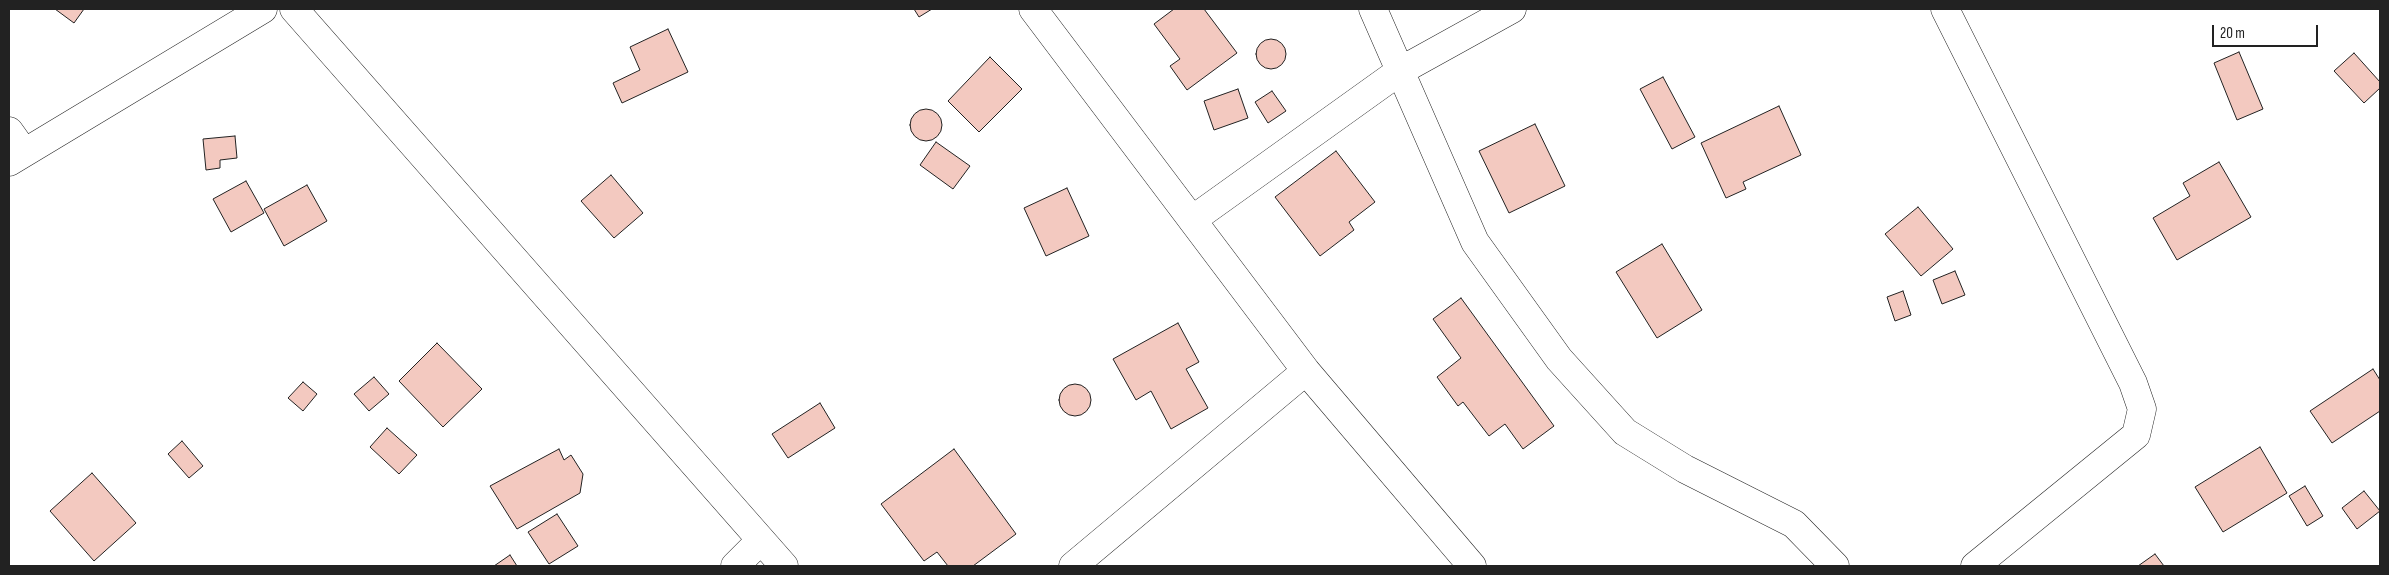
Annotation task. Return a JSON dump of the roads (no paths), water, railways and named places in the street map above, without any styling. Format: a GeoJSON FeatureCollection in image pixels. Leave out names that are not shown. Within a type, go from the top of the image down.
{"type":"FeatureCollection","features":[{"type":"Feature","properties":{"kind":"street"},"geometry":{"type":"LineString","coordinates":[[14,149],[263,9]]}},
{"type":"Feature","properties":{"kind":"street"},"geometry":{"type":"LineString","coordinates":[[294,9],[784,566]]}},
{"type":"Feature","properties":{"kind":"street"},"geometry":{"type":"LineString","coordinates":[[1033,9],[1306,370],[1472,566]]}},
{"type":"Feature","properties":{"kind":"street"},"geometry":{"type":"LineString","coordinates":[[1373,9],[1475,242],[1560,359],[1625,432],[1685,469],[1794,524],[1835,566]]}},
{"type":"Feature","properties":{"kind":"street"},"geometry":{"type":"LineString","coordinates":[[1192,220],[1400,71],[1512,9]]}},
{"type":"Feature","properties":{"kind":"street"},"geometry":{"type":"LineString","coordinates":[[1945,9],[2133,383],[2142,409],[2136,436],[1975,566]]}},
{"type":"Feature","properties":{"kind":"street"},"geometry":{"type":"LineString","coordinates":[[1073,566],[1306,370]]}},
{"type":"Feature","properties":{"kind":"street"},"geometry":{"type":"LineString","coordinates":[[735,566],[761,540]]}}]}
